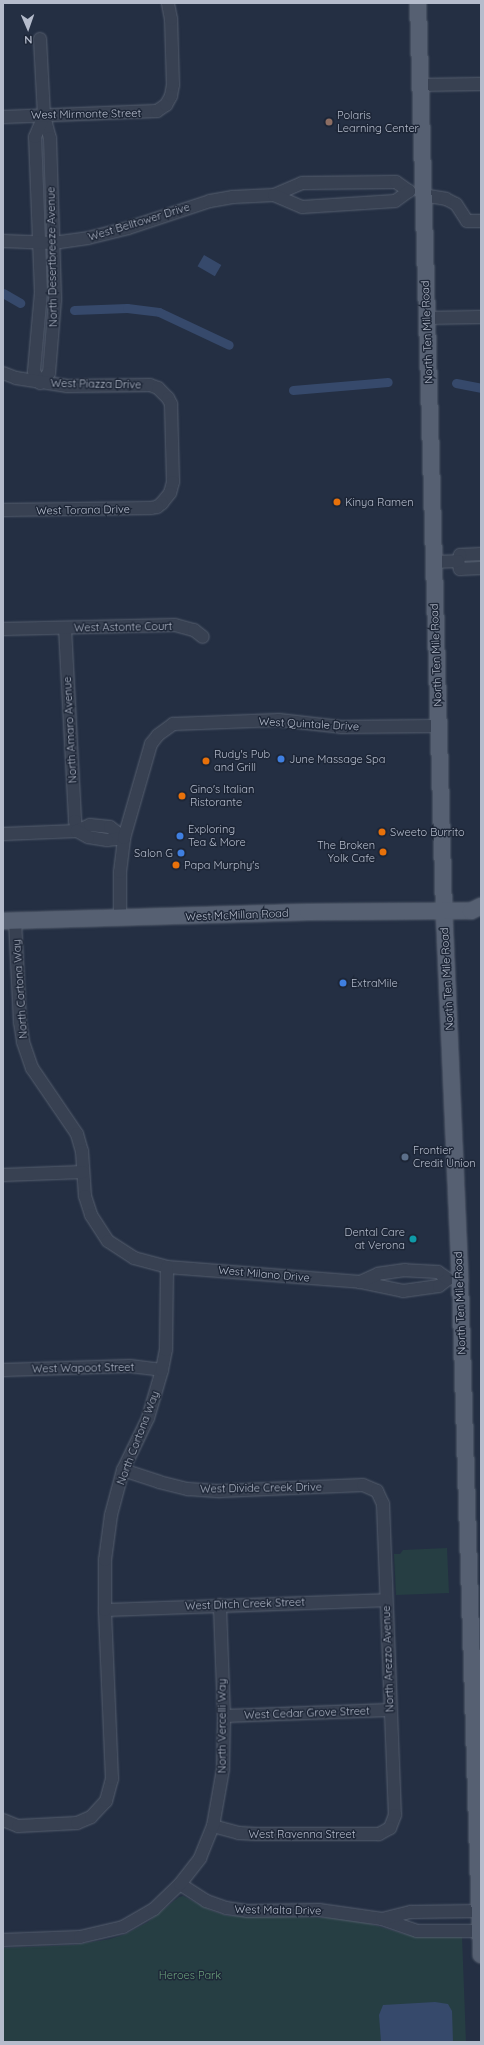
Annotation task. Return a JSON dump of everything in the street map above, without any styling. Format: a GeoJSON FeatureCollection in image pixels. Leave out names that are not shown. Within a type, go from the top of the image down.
{"type":"FeatureCollection","features":[{"type":"Feature","properties":{"kind":"main road","name":"North Ten Mile Road"},"geometry":{"type":"LineString","coordinates":[[418,3],[420,85],[418,192],[426,318],[454,1279],[481,1955]]}},
{"type":"Feature","properties":{"kind":"main road","name":"West McMillan Road"},"geometry":{"type":"LineString","coordinates":[[9,921],[120,917],[478,911]]}},
{"type":"Feature","properties":{"kind":"street","name":"West Mirmonte Street"},"geometry":{"type":"LineString","coordinates":[[3,117],[147,113],[157,111],[166,105],[171,96],[173,86],[171,19],[168,3]]}},
{"type":"Feature","properties":{"kind":"street"},"geometry":{"type":"LineString","coordinates":[[40,39],[44,116]]}},
{"type":"Feature","properties":{"kind":"street"},"geometry":{"type":"LineString","coordinates":[[420,85],[481,84]]}},
{"type":"Feature","properties":{"kind":"street","name":"North Desertbreeze Avenue"},"geometry":{"type":"LineString","coordinates":[[44,116],[50,138],[55,300],[53,339],[49,373],[40,383],[34,371],[41,292],[35,137],[44,116]]}},
{"type":"Feature","properties":{"kind":"street","name":"West Belltower Drive"},"geometry":{"type":"LineString","coordinates":[[3,241],[53,243],[109,234],[210,201],[233,197],[274,195],[302,183],[396,182],[418,192]]}},
{"type":"Feature","properties":{"kind":"street"},"geometry":{"type":"LineString","coordinates":[[418,192],[446,199],[456,204],[467,220],[481,222]]}},
{"type":"Feature","properties":{"kind":"street","name":"West Belltower Drive"},"geometry":{"type":"LineString","coordinates":[[274,195],[302,207],[395,201],[418,192]]}},
{"type":"Feature","properties":{"kind":"street"},"geometry":{"type":"LineString","coordinates":[[426,318],[481,317]]}},
{"type":"Feature","properties":{"kind":"street","name":"West Piazza Drive"},"geometry":{"type":"LineString","coordinates":[[3,373],[16,378],[40,383],[67,386],[150,385],[165,393],[171,404],[173,482],[170,493],[162,503]]}},
{"type":"Feature","properties":{"kind":"street","name":"West Torana Drive"},"geometry":{"type":"LineString","coordinates":[[3,510],[151,508],[157,507],[162,503]]}},
{"type":"Feature","properties":{"kind":"street"},"geometry":{"type":"LineString","coordinates":[[481,554],[460,555],[458,561],[460,569],[481,568]]}},
{"type":"Feature","properties":{"kind":"street"},"geometry":{"type":"LineString","coordinates":[[433,562],[458,561]]}},
{"type":"Feature","properties":{"kind":"street","name":"West Astonte Court"},"geometry":{"type":"LineString","coordinates":[[3,629],[175,625],[194,630],[203,637]]}},
{"type":"Feature","properties":{"kind":"street","name":"North Amaro Avenue"},"geometry":{"type":"LineString","coordinates":[[65,628],[75,821],[77,831]]}},
{"type":"Feature","properties":{"kind":"street","name":"West Quintale Drive"},"geometry":{"type":"LineString","coordinates":[[124,838],[151,744],[158,735],[173,724],[186,722],[279,720],[342,727],[438,726]]}},
{"type":"Feature","properties":{"kind":"street"},"geometry":{"type":"LineString","coordinates":[[3,834],[77,831],[88,837],[107,840],[124,838],[120,872],[120,917]]}},
{"type":"Feature","properties":{"kind":"street","name":"North Cortona Way"},"geometry":{"type":"LineString","coordinates":[[3,1820],[18,1826],[77,1823],[92,1817],[106,1801],[112,1779],[105,1610],[105,1560],[111,1515],[124,1470],[148,1418],[162,1370],[166,1350],[167,1267],[134,1258],[108,1241],[91,1215],[85,1196],[82,1151],[77,1134],[32,1068],[23,1042],[9,921]]}},
{"type":"Feature","properties":{"kind":"street"},"geometry":{"type":"LineString","coordinates":[[3,1175],[84,1172]]}},
{"type":"Feature","properties":{"kind":"street","name":"West Milano Drive"},"geometry":{"type":"LineString","coordinates":[[167,1267],[360,1282],[403,1291],[439,1286],[454,1279]]}},
{"type":"Feature","properties":{"kind":"street","name":"West Milano Drive"},"geometry":{"type":"LineString","coordinates":[[360,1282],[378,1274],[405,1270],[438,1272],[454,1279]]}},
{"type":"Feature","properties":{"kind":"street","name":"West Wapoot Street"},"geometry":{"type":"LineString","coordinates":[[3,1370],[130,1366],[162,1370]]}},
{"type":"Feature","properties":{"kind":"street","name":"West Divide Creek Drive"},"geometry":{"type":"LineString","coordinates":[[124,1470],[159,1482],[188,1489],[220,1491],[363,1484],[377,1491]]}},
{"type":"Feature","properties":{"kind":"street","name":"North Arezzo Avenue"},"geometry":{"type":"LineString","coordinates":[[377,1491],[383,1504],[395,1815],[390,1828]]}},
{"type":"Feature","properties":{"kind":"street","name":"West Ditch Creek Street"},"geometry":{"type":"LineString","coordinates":[[105,1610],[386,1600]]}},
{"type":"Feature","properties":{"kind":"street","name":"North Vercelli Way"},"geometry":{"type":"LineString","coordinates":[[3,1940],[80,1937],[123,1927],[154,1908],[180,1884],[200,1858],[213,1826],[223,1769],[224,1716],[220,1605]]}},
{"type":"Feature","properties":{"kind":"street","name":"West Cedar Grove Street"},"geometry":{"type":"LineString","coordinates":[[224,1716],[390,1710]]}},
{"type":"Feature","properties":{"kind":"street","name":"West Ravenna Street"},"geometry":{"type":"LineString","coordinates":[[213,1826],[239,1833],[256,1834],[379,1834],[390,1828]]}},
{"type":"Feature","properties":{"kind":"street","name":"West Malta Drive"},"geometry":{"type":"LineString","coordinates":[[180,1884],[206,1901],[226,1908],[247,1911],[319,1910],[382,1919],[417,1931],[480,1931]]}},
{"type":"Feature","properties":{"kind":"street","name":"West Malta Drive"},"geometry":{"type":"LineString","coordinates":[[382,1919],[411,1912],[479,1911]]}},
{"type":"Feature","properties":{"kind":"green space"},"geometry":{"type":"Polygon","coordinates":[[[447,1548],[449,1593],[396,1595],[394,1554],[400,1554],[403,1550],[447,1548]]]}},
{"type":"Feature","properties":{"kind":"green space","name":"Heroes Park"},"geometry":{"type":"Polygon","coordinates":[[[183,1896],[212,1911],[228,1916],[338,1918],[367,1923],[404,1934],[421,1937],[462,1936],[466,2042],[3,2042],[3,1948],[74,1945],[110,1939],[126,1934],[148,1922],[179,1897],[183,1896]]]}},
{"type":"Feature","properties":{"kind":"water"},"geometry":{"type":"Polygon","coordinates":[[[204,255],[221,265],[215,276],[198,266],[204,255]]]}},
{"type":"Feature","properties":{"kind":"water"},"geometry":{"type":"Polygon","coordinates":[[[435,2002],[448,2004],[452,2011],[453,2042],[381,2042],[379,2015],[383,2005],[435,2002]]]}},
{"type":"Feature","properties":{"kind":"waterway"},"geometry":{"type":"LineString","coordinates":[[3,293],[20,303]]}},
{"type":"Feature","properties":{"kind":"waterway"},"geometry":{"type":"LineString","coordinates":[[74,310],[127,308],[159,312],[229,345]]}},
{"type":"Feature","properties":{"kind":"waterway"},"geometry":{"type":"LineString","coordinates":[[293,390],[388,382]]}},
{"type":"Feature","properties":{"kind":"waterway"},"geometry":{"type":"LineString","coordinates":[[456,383],[481,388]]}},
{"type":"Feature","properties":{"kind":"place","name":"Polaris Learning Center"},"geometry":{"type":"Point","coordinates":[329,122]}},
{"type":"Feature","properties":{"kind":"place","name":"Kinya Ramen"},"geometry":{"type":"Point","coordinates":[337,502]}},
{"type":"Feature","properties":{"kind":"place","name":"June Massage Spa"},"geometry":{"type":"Point","coordinates":[281,759]}},
{"type":"Feature","properties":{"kind":"place","name":"Rudy's Pub and Grill"},"geometry":{"type":"Point","coordinates":[206,761]}},
{"type":"Feature","properties":{"kind":"place","name":"Gino's Italian Ristorante"},"geometry":{"type":"Point","coordinates":[182,796]}},
{"type":"Feature","properties":{"kind":"place","name":"Sweeto Burrito"},"geometry":{"type":"Point","coordinates":[382,832]}},
{"type":"Feature","properties":{"kind":"place","name":"Exploring Tea & More"},"geometry":{"type":"Point","coordinates":[180,836]}},
{"type":"Feature","properties":{"kind":"place","name":"The Broken Yolk Cafe"},"geometry":{"type":"Point","coordinates":[383,852]}},
{"type":"Feature","properties":{"kind":"place","name":"Salon G"},"geometry":{"type":"Point","coordinates":[181,853]}},
{"type":"Feature","properties":{"kind":"place","name":"Papa Murphy's"},"geometry":{"type":"Point","coordinates":[176,865]}},
{"type":"Feature","properties":{"kind":"place","name":"ExtraMile"},"geometry":{"type":"Point","coordinates":[343,983]}},
{"type":"Feature","properties":{"kind":"place","name":"Frontier Credit Union"},"geometry":{"type":"Point","coordinates":[405,1157]}},
{"type":"Feature","properties":{"kind":"place","name":"Dental Care at Verona"},"geometry":{"type":"Point","coordinates":[413,1239]}}]}
